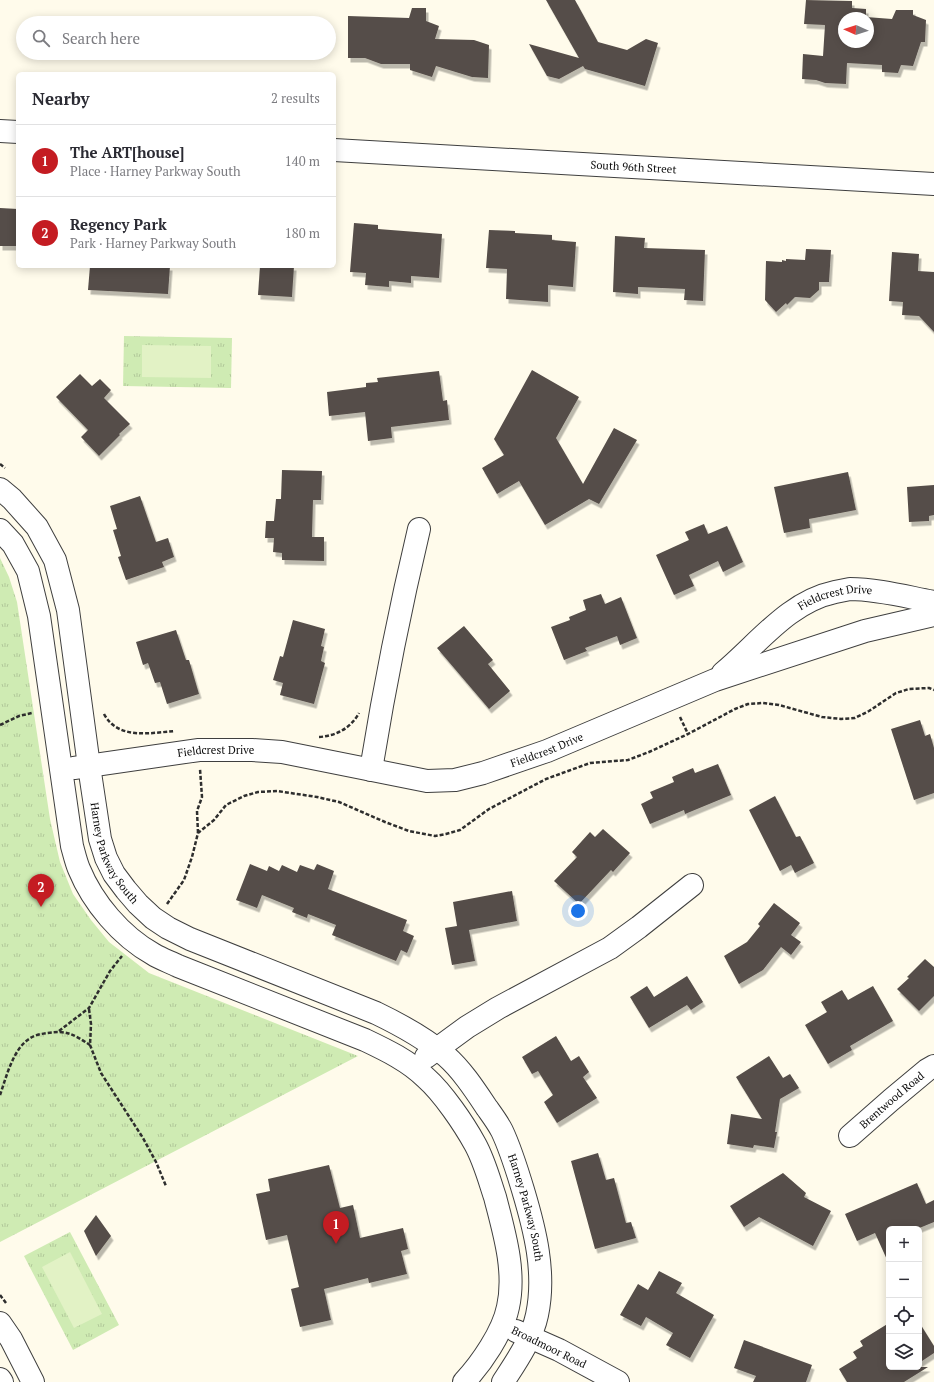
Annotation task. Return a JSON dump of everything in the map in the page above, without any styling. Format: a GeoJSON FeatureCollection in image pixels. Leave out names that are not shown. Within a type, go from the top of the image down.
{"type":"FeatureCollection","features":[{"type":"Feature","properties":{"kind":"street"},"geometry":{"type":"LineString","coordinates":[[0,131],[16,132]]}},
{"type":"Feature","properties":{"kind":"street","name":"South 96th Street"},"geometry":{"type":"LineString","coordinates":[[336,150],[934,184]]}},
{"type":"Feature","properties":{"kind":"street","name":"Harney Parkway South"},"geometry":{"type":"LineString","coordinates":[[0,489],[12,499],[37,527],[55,560],[68,610],[100,839],[106,858],[114,874],[126,890],[153,918],[168,928],[190,939],[376,1013],[402,1025],[446,1056],[464,1076],[501,1129],[514,1158],[532,1220],[538,1253],[541,1288],[537,1316],[529,1336],[519,1357],[502,1382]]}},
{"type":"Feature","properties":{"kind":"street"},"geometry":{"type":"LineString","coordinates":[[372,770],[382,706],[405,590],[419,529]]}},
{"type":"Feature","properties":{"kind":"street"},"geometry":{"type":"LineString","coordinates":[[0,530],[13,544],[28,571],[39,616],[72,846],[78,869],[89,889],[103,908],[135,941],[153,954],[178,966],[365,1040],[388,1051],[426,1078],[441,1094],[475,1143],[486,1168],[503,1227],[511,1287],[508,1308],[493,1343],[464,1382]]}},
{"type":"Feature","properties":{"kind":"street","name":"Fieldcrest Drive"},"geometry":{"type":"LineString","coordinates":[[715,680],[740,659],[780,620],[805,603],[825,594],[849,589],[934,602]]}},
{"type":"Feature","properties":{"kind":"street","name":"Fieldcrest Drive"},"geometry":{"type":"LineString","coordinates":[[60,770],[199,750],[252,750],[282,752],[427,781],[455,780],[483,773],[547,751],[715,680],[865,631],[934,615]]}},
{"type":"Feature","properties":{"kind":"street"},"geometry":{"type":"LineString","coordinates":[[412,1067],[467,1027],[498,1008],[610,948],[692,885]]}},
{"type":"Feature","properties":{"kind":"street","name":"Brentwood Road"},"geometry":{"type":"LineString","coordinates":[[850,1136],[890,1100],[934,1066]]}},
{"type":"Feature","properties":{"kind":"street"},"geometry":{"type":"LineString","coordinates":[[0,1323],[11,1339],[33,1382]]}},
{"type":"Feature","properties":{"kind":"street","name":"Broadmoor Road"},"geometry":{"type":"LineString","coordinates":[[502,1324],[559,1350],[618,1382]]}},
{"type":"Feature","properties":{"kind":"path"},"geometry":{"type":"LineString","coordinates":[[198,833],[214,820],[226,805],[244,796],[258,792],[277,791],[294,792],[339,802],[409,831],[435,836],[446,834],[460,830],[489,809],[546,779],[590,763],[628,760],[688,734],[735,709],[748,704],[763,703],[779,705],[822,717],[840,719],[855,718],[869,711],[896,693],[909,689],[929,688],[934,690]]}},
{"type":"Feature","properties":{"kind":"path"},"geometry":{"type":"LineString","coordinates":[[101,709],[108,720],[118,729],[131,733],[146,734],[182,730]]}},
{"type":"Feature","properties":{"kind":"path"},"geometry":{"type":"LineString","coordinates":[[314,737],[333,735],[345,730],[356,718],[359,711]]}},
{"type":"Feature","properties":{"kind":"path"},"geometry":{"type":"LineString","coordinates":[[0,725],[19,716],[34,713]]}},
{"type":"Feature","properties":{"kind":"path"},"geometry":{"type":"LineString","coordinates":[[166,907],[184,880],[192,857],[198,833],[197,811],[202,797]]}},
{"type":"Feature","properties":{"kind":"path"},"geometry":{"type":"LineString","coordinates":[[59,1031],[89,1008],[110,971],[123,954]]}},
{"type":"Feature","properties":{"kind":"path"},"geometry":{"type":"LineString","coordinates":[[89,1008],[91,1024],[90,1045],[101,1072],[143,1138],[156,1162],[166,1186]]}},
{"type":"Feature","properties":{"kind":"path"},"geometry":{"type":"LineString","coordinates":[[0,1096],[10,1065],[20,1049],[29,1039],[40,1034],[59,1031],[75,1034],[90,1045]]}},
{"type":"Feature","properties":{"kind":"green space"},"geometry":{"type":"Polygon","coordinates":[[[124,336],[232,338],[231,388],[123,386],[124,336]]]}},
{"type":"Feature","properties":{"kind":"green space"},"geometry":{"type":"Polygon","coordinates":[[[142,345],[211,346],[211,378],[142,377],[142,345]]]}},
{"type":"Feature","properties":{"kind":"green space"},"geometry":{"type":"Polygon","coordinates":[[[0,558],[9,577],[17,602],[50,819],[60,862],[73,894],[91,920],[109,942],[149,973],[358,1056],[0,1242],[0,558]]]}},
{"type":"Feature","properties":{"kind":"green space"},"geometry":{"type":"Polygon","coordinates":[[[70,1232],[119,1325],[73,1350],[24,1256],[70,1232]]]}},
{"type":"Feature","properties":{"kind":"green space"},"geometry":{"type":"Polygon","coordinates":[[[70,1252],[102,1314],[74,1328],[42,1267],[70,1252]]]}},
{"type":"Feature","properties":{"kind":"building"},"geometry":{"type":"Polygon","coordinates":[[[546,0],[575,0],[598,42],[627,50],[646,39],[658,43],[645,86],[585,69],[583,66],[559,79],[547,76],[529,44],[579,58],[546,0]]]}},
{"type":"Feature","properties":{"kind":"building"},"geometry":{"type":"Polygon","coordinates":[[[806,0],[852,1],[852,8],[866,9],[866,12],[838,12],[838,48],[874,48],[874,18],[892,19],[896,10],[913,10],[913,15],[926,20],[925,42],[921,42],[913,66],[901,65],[898,73],[882,72],[882,65],[847,63],[846,84],[825,83],[816,80],[802,79],[803,54],[823,56],[825,25],[804,24],[806,0]]]}},
{"type":"Feature","properties":{"kind":"building"},"geometry":{"type":"Polygon","coordinates":[[[412,8],[426,8],[426,21],[439,26],[435,39],[474,40],[489,45],[488,78],[472,77],[436,66],[432,77],[410,70],[410,64],[381,64],[365,58],[348,58],[348,16],[409,18],[412,8]]]}},
{"type":"Feature","properties":{"kind":"building"},"geometry":{"type":"Polygon","coordinates":[[[0,208],[16,209],[16,246],[0,246],[0,208]]]}},
{"type":"Feature","properties":{"kind":"building"},"geometry":{"type":"Polygon","coordinates":[[[354,223],[378,225],[378,229],[442,234],[439,278],[411,276],[411,283],[389,281],[389,287],[365,285],[366,273],[350,272],[354,223]]]}},
{"type":"Feature","properties":{"kind":"building"},"geometry":{"type":"Polygon","coordinates":[[[489,230],[552,235],[552,240],[576,242],[573,287],[548,285],[548,302],[506,299],[507,269],[486,268],[489,230]]]}},
{"type":"Feature","properties":{"kind":"building"},"geometry":{"type":"Polygon","coordinates":[[[615,236],[645,238],[644,248],[705,250],[703,301],[684,300],[685,289],[638,287],[638,294],[613,292],[615,236]]]}},
{"type":"Feature","properties":{"kind":"building"},"geometry":{"type":"Polygon","coordinates":[[[806,249],[831,250],[829,282],[819,282],[819,290],[810,298],[795,297],[787,305],[786,303],[776,312],[765,300],[766,261],[782,262],[782,260],[786,261],[786,259],[805,260],[806,249]]]}},
{"type":"Feature","properties":{"kind":"building"},"geometry":{"type":"Polygon","coordinates":[[[892,252],[919,254],[918,271],[934,272],[934,332],[919,316],[902,315],[903,302],[889,301],[892,252]]]}},
{"type":"Feature","properties":{"kind":"building"},"geometry":{"type":"Polygon","coordinates":[[[90,268],[170,268],[168,294],[88,290],[90,268]]]}},
{"type":"Feature","properties":{"kind":"building"},"geometry":{"type":"Polygon","coordinates":[[[260,268],[294,268],[292,297],[258,295],[260,268]]]}},
{"type":"Feature","properties":{"kind":"building"},"geometry":{"type":"Polygon","coordinates":[[[532,370],[579,397],[556,438],[583,484],[614,428],[637,440],[599,504],[589,499],[545,525],[519,481],[497,494],[482,468],[504,455],[494,439],[532,370]]]}},
{"type":"Feature","properties":{"kind":"building"},"geometry":{"type":"Polygon","coordinates":[[[439,371],[443,401],[447,400],[449,420],[391,427],[392,438],[368,441],[365,412],[329,416],[327,392],[366,387],[366,383],[378,382],[377,378],[439,371]]]}},
{"type":"Feature","properties":{"kind":"building"},"geometry":{"type":"Polygon","coordinates":[[[80,374],[92,386],[100,379],[111,390],[104,398],[130,424],[99,456],[81,437],[88,430],[56,397],[80,374]]]}},
{"type":"Feature","properties":{"kind":"building"},"geometry":{"type":"Polygon","coordinates":[[[282,470],[322,471],[321,500],[313,500],[312,537],[324,537],[324,561],[282,560],[282,553],[273,552],[274,538],[265,538],[266,521],[274,521],[276,499],[281,499],[282,470]]]}},
{"type":"Feature","properties":{"kind":"building"},"geometry":{"type":"Polygon","coordinates":[[[848,472],[856,510],[809,519],[810,528],[784,533],[774,487],[848,472]]]}},
{"type":"Feature","properties":{"kind":"building"},"geometry":{"type":"Polygon","coordinates":[[[934,485],[934,515],[929,516],[929,521],[909,522],[907,487],[934,485]]]}},
{"type":"Feature","properties":{"kind":"building"},"geometry":{"type":"Polygon","coordinates":[[[140,496],[156,542],[168,538],[174,557],[162,562],[164,567],[126,580],[118,557],[121,556],[113,530],[117,529],[110,506],[140,496]]]}},
{"type":"Feature","properties":{"kind":"building"},"geometry":{"type":"Polygon","coordinates":[[[704,524],[708,534],[727,526],[743,562],[723,572],[718,561],[689,575],[694,586],[674,595],[656,555],[689,540],[685,532],[704,524]]]}},
{"type":"Feature","properties":{"kind":"building"},"geometry":{"type":"Polygon","coordinates":[[[601,594],[605,604],[621,597],[637,638],[620,645],[617,636],[585,648],[587,651],[564,660],[551,627],[570,620],[569,617],[586,610],[583,600],[601,594]]]}},
{"type":"Feature","properties":{"kind":"building"},"geometry":{"type":"Polygon","coordinates":[[[293,620],[325,629],[321,646],[324,647],[321,661],[325,663],[314,704],[280,695],[283,683],[273,680],[280,656],[283,657],[293,620]]]}},
{"type":"Feature","properties":{"kind":"building"},"geometry":{"type":"Polygon","coordinates":[[[464,626],[493,660],[488,664],[510,691],[489,709],[437,648],[464,626]]]}},
{"type":"Feature","properties":{"kind":"building"},"geometry":{"type":"Polygon","coordinates":[[[176,630],[186,660],[189,660],[199,694],[167,704],[160,682],[155,683],[148,663],[143,665],[136,642],[176,630]]]}},
{"type":"Feature","properties":{"kind":"building"},"geometry":{"type":"Polygon","coordinates":[[[920,720],[925,736],[930,734],[934,748],[934,793],[914,800],[891,729],[920,720]]]}},
{"type":"Feature","properties":{"kind":"building"},"geometry":{"type":"Polygon","coordinates":[[[718,764],[731,795],[685,814],[684,810],[650,824],[641,804],[653,798],[650,792],[674,782],[672,777],[693,768],[695,773],[718,764]]]}},
{"type":"Feature","properties":{"kind":"building"},"geometry":{"type":"Polygon","coordinates":[[[775,796],[796,837],[800,836],[814,863],[795,873],[791,865],[780,871],[749,810],[775,796]]]}},
{"type":"Feature","properties":{"kind":"building"},"geometry":{"type":"Polygon","coordinates":[[[603,829],[630,853],[613,872],[611,870],[579,904],[554,881],[577,857],[572,852],[590,832],[595,837],[603,829]]]}},
{"type":"Feature","properties":{"kind":"building"},"geometry":{"type":"Polygon","coordinates":[[[250,864],[267,871],[269,866],[279,871],[282,865],[297,872],[300,865],[314,870],[317,864],[334,871],[328,889],[407,920],[403,931],[414,936],[407,953],[401,950],[396,961],[332,935],[336,925],[308,914],[307,918],[292,912],[294,908],[262,895],[257,908],[236,900],[250,864]]]}},
{"type":"Feature","properties":{"kind":"building"},"geometry":{"type":"Polygon","coordinates":[[[512,891],[517,921],[469,930],[475,961],[452,965],[445,928],[457,926],[453,902],[512,891]]]}},
{"type":"Feature","properties":{"kind":"building"},"geometry":{"type":"Polygon","coordinates":[[[774,903],[800,923],[791,935],[801,942],[791,955],[781,947],[763,970],[739,984],[724,956],[747,942],[760,926],[758,924],[774,903]]]}},
{"type":"Feature","properties":{"kind":"building"},"geometry":{"type":"Polygon","coordinates":[[[925,959],[934,967],[934,996],[919,1011],[897,989],[909,978],[907,977],[925,959]]]}},
{"type":"Feature","properties":{"kind":"building"},"geometry":{"type":"Polygon","coordinates":[[[687,976],[703,1002],[691,1010],[687,1005],[649,1028],[630,997],[647,986],[654,997],[687,976]]]}},
{"type":"Feature","properties":{"kind":"building"},"geometry":{"type":"Polygon","coordinates":[[[873,986],[893,1021],[850,1046],[852,1050],[828,1064],[805,1025],[827,1012],[821,1002],[842,990],[848,1000],[873,986]]]}},
{"type":"Feature","properties":{"kind":"building"},"geometry":{"type":"Polygon","coordinates":[[[556,1036],[571,1061],[579,1056],[589,1072],[583,1077],[597,1098],[557,1123],[544,1102],[553,1095],[538,1071],[532,1074],[522,1057],[556,1036]]]}},
{"type":"Feature","properties":{"kind":"building"},"geometry":{"type":"Polygon","coordinates":[[[769,1056],[783,1078],[790,1074],[799,1088],[780,1099],[774,1148],[754,1145],[753,1148],[727,1144],[731,1114],[762,1119],[736,1077],[769,1056]]]}},
{"type":"Feature","properties":{"kind":"building"},"geometry":{"type":"Polygon","coordinates":[[[598,1153],[606,1180],[614,1178],[626,1223],[631,1222],[636,1238],[595,1249],[571,1161],[598,1153]]]}},
{"type":"Feature","properties":{"kind":"building"},"geometry":{"type":"Polygon","coordinates":[[[329,1165],[340,1208],[353,1205],[360,1238],[403,1228],[408,1249],[401,1251],[407,1274],[369,1283],[368,1278],[324,1289],[331,1320],[300,1327],[291,1289],[299,1287],[287,1235],[266,1240],[256,1194],[270,1191],[268,1179],[329,1165]]]}},
{"type":"Feature","properties":{"kind":"building"},"geometry":{"type":"Polygon","coordinates":[[[783,1173],[806,1193],[804,1197],[831,1211],[813,1246],[759,1217],[744,1227],[730,1206],[783,1173]]]}},
{"type":"Feature","properties":{"kind":"building"},"geometry":{"type":"Polygon","coordinates":[[[917,1183],[926,1204],[934,1200],[934,1222],[922,1227],[886,1226],[886,1257],[875,1233],[857,1241],[845,1214],[917,1183]]]}},
{"type":"Feature","properties":{"kind":"building"},"geometry":{"type":"Polygon","coordinates":[[[96,1215],[111,1236],[96,1256],[84,1231],[96,1215]]]}},
{"type":"Feature","properties":{"kind":"building"},"geometry":{"type":"Polygon","coordinates":[[[659,1271],[682,1283],[676,1293],[714,1315],[690,1358],[666,1345],[673,1333],[646,1317],[641,1326],[620,1315],[638,1284],[648,1290],[659,1271]]]}},
{"type":"Feature","properties":{"kind":"building"},"geometry":{"type":"Polygon","coordinates":[[[886,1325],[886,1370],[922,1370],[922,1367],[928,1367],[904,1382],[847,1382],[839,1369],[857,1358],[853,1352],[863,1346],[860,1341],[886,1325]]]}},
{"type":"Feature","properties":{"kind":"building"},"geometry":{"type":"Polygon","coordinates":[[[922,1327],[934,1346],[934,1353],[922,1361],[922,1327]]]}},
{"type":"Feature","properties":{"kind":"building"},"geometry":{"type":"Polygon","coordinates":[[[744,1340],[812,1365],[806,1382],[753,1382],[756,1376],[734,1368],[744,1340]]]}},
{"type":"Feature","properties":{"kind":"place","name":"Regency Park"},"geometry":{"type":"Point","coordinates":[41,907]}},
{"type":"Feature","properties":{"kind":"place","name":"The ART[house]"},"geometry":{"type":"Point","coordinates":[336,1244]}}]}
